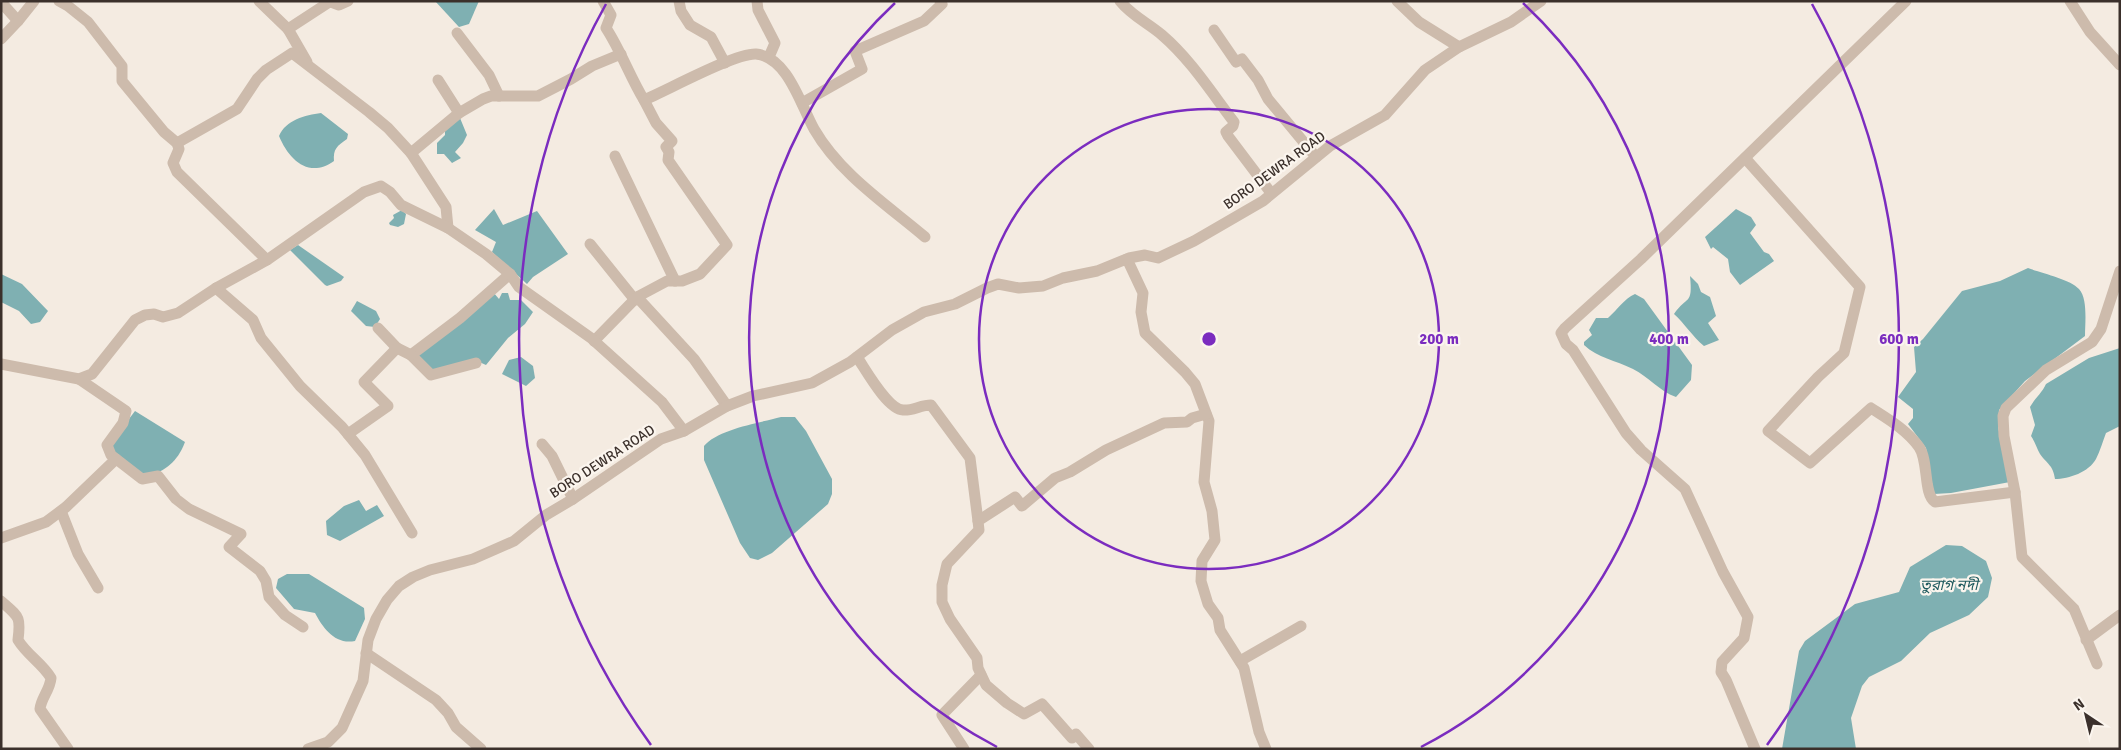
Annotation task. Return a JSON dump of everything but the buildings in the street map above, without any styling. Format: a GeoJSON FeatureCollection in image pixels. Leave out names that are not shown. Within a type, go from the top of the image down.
{"type":"FeatureCollection","features":[{"type":"Feature","properties":{"kind":"street"},"geometry":{"type":"LineString","coordinates":[[1,39],[34,1]]}},
{"type":"Feature","properties":{"kind":"street"},"geometry":{"type":"LineString","coordinates":[[59,1],[88,22],[122,66],[122,81],[164,132],[177,143],[179,149],[173,163],[177,172],[266,260]]}},
{"type":"Feature","properties":{"kind":"street"},"geometry":{"type":"LineString","coordinates":[[259,1],[288,29],[310,67]]}},
{"type":"Feature","properties":{"kind":"street"},"geometry":{"type":"LineString","coordinates":[[288,29],[331,2],[339,5],[348,1]]}},
{"type":"Feature","properties":{"kind":"street"},"geometry":{"type":"LineString","coordinates":[[594,341],[636,299],[667,281],[682,281],[700,274],[727,245],[668,160],[669,152],[666,147],[672,141],[656,123],[606,28],[611,15],[603,1]]}},
{"type":"Feature","properties":{"kind":"street"},"geometry":{"type":"LineString","coordinates":[[679,1],[681,11],[690,25],[711,37],[725,63]]}},
{"type":"Feature","properties":{"kind":"street"},"geometry":{"type":"LineString","coordinates":[[757,1],[758,10],[775,42],[769,56]]}},
{"type":"Feature","properties":{"kind":"street"},"geometry":{"type":"LineString","coordinates":[[802,103],[862,69],[855,51],[924,21],[942,4],[940,1]]}},
{"type":"Feature","properties":{"kind":"street"},"geometry":{"type":"LineString","coordinates":[[1120,1],[1137,19],[1162,34],[1210,89],[1234,122],[1233,126],[1226,132],[1228,136],[1271,194]]}},
{"type":"Feature","properties":{"kind":"street"},"geometry":{"type":"LineString","coordinates":[[1397,1],[1419,22],[1459,47]]}},
{"type":"Feature","properties":{"kind":"street","name":"BORO DEWRA ROAD"},"geometry":{"type":"LineString","coordinates":[[308,749],[328,742],[342,728],[363,681],[368,640],[376,619],[387,600],[399,586],[430,570],[473,559],[514,540],[546,515],[573,499],[661,439],[684,431],[727,406],[753,396],[812,383],[857,357],[892,330],[924,312],[955,304],[998,284],[1019,288],[1043,286],[1063,278],[1097,271],[1127,259],[1144,255],[1158,258],[1175,251],[1230,221],[1271,194],[1330,146],[1385,115],[1425,70],[1459,47],[1511,22],[1541,1]]}},
{"type":"Feature","properties":{"kind":"street"},"geometry":{"type":"LineString","coordinates":[[1755,749],[1721,672],[1722,662],[1744,638],[1748,617],[1723,572],[1685,489],[1626,434],[1573,350],[1566,344],[1561,333],[1576,317],[1641,259],[1906,1]]}},
{"type":"Feature","properties":{"kind":"street"},"geometry":{"type":"LineString","coordinates":[[2070,1],[2090,32],[2120,65]]}},
{"type":"Feature","properties":{"kind":"street"},"geometry":{"type":"LineString","coordinates":[[1,2],[18,21]]}},
{"type":"Feature","properties":{"kind":"street"},"geometry":{"type":"LineString","coordinates":[[1214,30],[1236,62],[1242,59],[1258,80],[1268,99],[1316,157]]}},
{"type":"Feature","properties":{"kind":"street"},"geometry":{"type":"LineString","coordinates":[[457,33],[488,75],[499,96]]}},
{"type":"Feature","properties":{"kind":"street"},"geometry":{"type":"LineString","coordinates":[[177,143],[237,109],[257,79],[266,70],[292,53],[370,112],[411,153],[446,208],[448,228]]}},
{"type":"Feature","properties":{"kind":"street"},"geometry":{"type":"LineString","coordinates":[[411,153],[459,113],[483,99],[499,96],[538,96],[592,66],[621,54]]}},
{"type":"Feature","properties":{"kind":"street"},"geometry":{"type":"LineString","coordinates":[[644,100],[725,63],[754,54],[769,56],[795,86],[814,129],[842,168],[925,237]]}},
{"type":"Feature","properties":{"kind":"street"},"geometry":{"type":"LineString","coordinates":[[438,80],[459,113]]}},
{"type":"Feature","properties":{"kind":"street"},"geometry":{"type":"LineString","coordinates":[[615,156],[675,281]]}},
{"type":"Feature","properties":{"kind":"street"},"geometry":{"type":"LineString","coordinates":[[1745,158],[1860,286],[1844,353],[1818,377],[1768,431],[1810,463],[1871,408],[1897,425],[1921,449],[1926,464],[1928,489],[1932,500],[1935,502],[2015,492]]}},
{"type":"Feature","properties":{"kind":"street"},"geometry":{"type":"LineString","coordinates":[[79,380],[92,374],[135,320],[145,315],[154,314],[163,317],[178,313],[216,288],[266,260],[364,192],[381,186],[390,192],[401,205],[448,228],[510,274],[519,287],[594,341],[662,402],[684,431]]}},
{"type":"Feature","properties":{"kind":"street"},"geometry":{"type":"LineString","coordinates":[[590,244],[636,299],[694,359],[727,406]]}},
{"type":"Feature","properties":{"kind":"street"},"geometry":{"type":"LineString","coordinates":[[1127,259],[1143,293],[1141,312],[1145,333],[1195,384],[1209,422],[1204,482],[1212,511],[1216,540],[1202,561],[1201,581],[1208,604],[1218,618],[1220,630],[1240,661],[1246,676],[1259,732],[1266,749]]}},
{"type":"Feature","properties":{"kind":"street"},"geometry":{"type":"LineString","coordinates":[[2096,664],[2074,609],[2022,556],[2015,492],[2004,436],[2003,416],[2006,408],[2046,370],[2092,342],[2101,329],[2120,272]]}},
{"type":"Feature","properties":{"kind":"street"},"geometry":{"type":"LineString","coordinates":[[410,355],[460,318],[510,274]]}},
{"type":"Feature","properties":{"kind":"street"},"geometry":{"type":"LineString","coordinates":[[216,288],[253,320],[261,338],[300,386],[324,408],[365,455],[412,533]]}},
{"type":"Feature","properties":{"kind":"street"},"geometry":{"type":"LineString","coordinates":[[378,328],[397,348],[410,355],[432,375],[476,363]]}},
{"type":"Feature","properties":{"kind":"street"},"geometry":{"type":"LineString","coordinates":[[348,434],[388,406],[364,382],[397,348]]}},
{"type":"Feature","properties":{"kind":"street"},"geometry":{"type":"LineString","coordinates":[[857,357],[895,409],[905,411],[923,405],[931,405],[958,439],[970,458],[979,530],[947,564],[942,585],[942,602],[950,619],[977,658],[978,668],[986,685],[1024,714],[1042,704],[1072,738],[1076,734],[1089,749]]}},
{"type":"Feature","properties":{"kind":"street"},"geometry":{"type":"LineString","coordinates":[[1,364],[79,380],[126,411],[123,423],[107,445],[111,454],[142,479],[158,476],[176,499],[190,509],[241,534],[229,546],[260,571],[266,581],[269,597],[285,615],[303,627]]}},
{"type":"Feature","properties":{"kind":"street"},"geometry":{"type":"LineString","coordinates":[[978,521],[1015,497],[1022,506],[1055,478],[1070,472],[1106,450],[1164,423],[1186,422],[1206,414]]}},
{"type":"Feature","properties":{"kind":"street"},"geometry":{"type":"LineString","coordinates":[[542,444],[552,456],[573,499]]}},
{"type":"Feature","properties":{"kind":"street"},"geometry":{"type":"LineString","coordinates":[[1,538],[46,522],[61,511],[116,459]]}},
{"type":"Feature","properties":{"kind":"street"},"geometry":{"type":"LineString","coordinates":[[61,511],[78,554],[98,588]]}},
{"type":"Feature","properties":{"kind":"street"},"geometry":{"type":"LineString","coordinates":[[1,601],[16,615],[20,622],[18,640],[25,651],[46,670],[51,678],[47,693],[40,702],[40,709],[68,749]]}},
{"type":"Feature","properties":{"kind":"street"},"geometry":{"type":"LineString","coordinates":[[2086,640],[2120,615]]}},
{"type":"Feature","properties":{"kind":"street"},"geometry":{"type":"LineString","coordinates":[[1240,661],[1301,626]]}},
{"type":"Feature","properties":{"kind":"street"},"geometry":{"type":"LineString","coordinates":[[366,653],[436,700],[456,727],[481,749]]}},
{"type":"Feature","properties":{"kind":"street"},"geometry":{"type":"LineString","coordinates":[[964,749],[942,715],[981,675]]}},
{"type":"Feature","properties":{"kind":"water"},"geometry":{"type":"Polygon","coordinates":[[[435,1],[479,1],[469,24],[459,27],[435,1]]]}},
{"type":"Feature","properties":{"kind":"water"},"geometry":{"type":"Polygon","coordinates":[[[321,113],[348,134],[347,139],[336,148],[334,161],[325,166],[308,167],[301,164],[288,153],[279,136],[282,130],[291,122],[309,115],[321,113]]]}},
{"type":"Feature","properties":{"kind":"water"},"geometry":{"type":"Polygon","coordinates":[[[460,118],[467,135],[455,152],[461,158],[452,163],[444,154],[437,154],[437,143],[445,135],[445,127],[460,118]]]}},
{"type":"Feature","properties":{"kind":"water"},"geometry":{"type":"Polygon","coordinates":[[[494,209],[503,225],[537,211],[568,254],[533,277],[527,284],[492,252],[496,242],[475,230],[494,209]]]}},
{"type":"Feature","properties":{"kind":"water"},"geometry":{"type":"Polygon","coordinates":[[[1736,209],[1751,217],[1756,225],[1750,233],[1764,252],[1769,254],[1774,261],[1740,285],[1730,272],[1728,259],[1713,247],[1711,249],[1705,237],[1736,209]]]}},
{"type":"Feature","properties":{"kind":"water"},"geometry":{"type":"Polygon","coordinates":[[[402,210],[406,214],[404,224],[398,227],[390,225],[389,223],[394,218],[393,215],[402,210]]]}},
{"type":"Feature","properties":{"kind":"water"},"geometry":{"type":"Polygon","coordinates":[[[298,245],[344,277],[341,281],[325,285],[290,250],[298,245]]]}},
{"type":"Feature","properties":{"kind":"water"},"geometry":{"type":"Polygon","coordinates":[[[2028,268],[2062,279],[2079,289],[2085,305],[2085,336],[2025,381],[1999,410],[1998,427],[2010,482],[1951,493],[1934,494],[1926,448],[1908,424],[1913,418],[1913,409],[1898,397],[1916,372],[1914,347],[1923,339],[1962,291],[2000,281],[2028,268]]]}},
{"type":"Feature","properties":{"kind":"water"},"geometry":{"type":"Polygon","coordinates":[[[1,274],[22,284],[48,311],[40,322],[31,324],[19,311],[1,302],[1,274]]]}},
{"type":"Feature","properties":{"kind":"water"},"geometry":{"type":"Polygon","coordinates":[[[1690,276],[1698,284],[1701,292],[1710,297],[1716,316],[1708,323],[1719,340],[1704,346],[1674,314],[1690,296],[1690,276]]]}},
{"type":"Feature","properties":{"kind":"water"},"geometry":{"type":"Polygon","coordinates":[[[493,292],[499,299],[502,293],[508,293],[510,300],[521,300],[533,312],[525,324],[508,338],[486,365],[477,361],[433,373],[413,356],[493,292]]]}},
{"type":"Feature","properties":{"kind":"water"},"geometry":{"type":"Polygon","coordinates":[[[1635,294],[1644,299],[1692,365],[1691,380],[1676,397],[1664,391],[1633,369],[1601,356],[1584,345],[1584,342],[1592,335],[1589,330],[1596,318],[1608,318],[1624,301],[1635,294]]]}},
{"type":"Feature","properties":{"kind":"water"},"geometry":{"type":"Polygon","coordinates":[[[357,301],[376,311],[380,319],[375,327],[366,326],[351,311],[357,301]]]}},
{"type":"Feature","properties":{"kind":"water"},"geometry":{"type":"Polygon","coordinates":[[[2120,348],[2120,426],[2106,433],[2096,459],[2089,468],[2066,478],[2055,479],[2051,468],[2040,454],[2031,436],[2035,425],[2030,407],[2046,384],[2089,358],[2120,348]]]}},
{"type":"Feature","properties":{"kind":"water"},"geometry":{"type":"Polygon","coordinates":[[[521,357],[533,366],[535,378],[526,386],[502,374],[509,360],[521,357]]]}},
{"type":"Feature","properties":{"kind":"water"},"geometry":{"type":"Polygon","coordinates":[[[135,411],[185,442],[178,455],[170,464],[160,472],[147,478],[110,450],[114,439],[135,411]]]}},
{"type":"Feature","properties":{"kind":"water"},"geometry":{"type":"Polygon","coordinates":[[[781,417],[795,417],[806,431],[832,479],[832,494],[828,504],[772,553],[758,560],[750,558],[740,543],[704,460],[704,446],[710,440],[729,431],[781,417]]]}},
{"type":"Feature","properties":{"kind":"water"},"geometry":{"type":"Polygon","coordinates":[[[359,500],[366,511],[377,505],[384,516],[340,541],[327,535],[326,521],[344,506],[359,500]]]}},
{"type":"Feature","properties":{"kind":"water","name":"তুরাগ নদী"},"geometry":{"type":"Polygon","coordinates":[[[1946,545],[1962,546],[1986,561],[1992,578],[1988,597],[1969,615],[1930,633],[1901,661],[1869,677],[1862,686],[1851,718],[1856,749],[1782,749],[1799,651],[1805,641],[1855,604],[1899,592],[1910,567],[1946,545]]]}},
{"type":"Feature","properties":{"kind":"water"},"geometry":{"type":"Polygon","coordinates":[[[287,574],[309,574],[364,608],[365,619],[355,641],[348,642],[330,634],[315,613],[294,609],[276,588],[278,579],[287,574]]]}}]}
